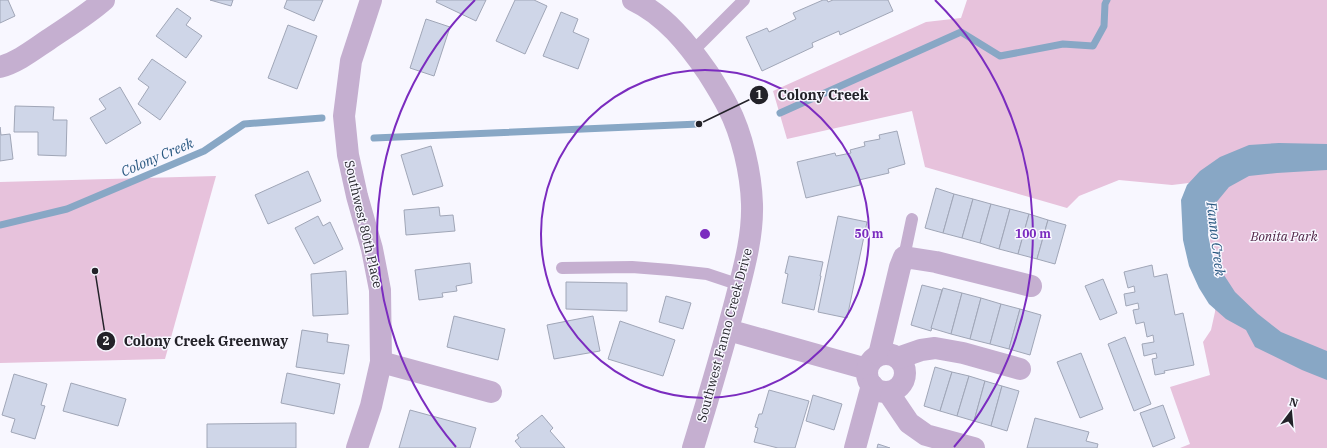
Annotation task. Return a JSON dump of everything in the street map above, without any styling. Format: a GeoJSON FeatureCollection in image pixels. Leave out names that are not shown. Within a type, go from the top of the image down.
{"type":"FeatureCollection","features":[{"type":"Feature","properties":{"kind":"street"},"geometry":{"type":"LineString","coordinates":[[0,67],[25,55],[75,22],[104,0]]}},
{"type":"Feature","properties":{"kind":"street","name":"Southwest 80th Place"},"geometry":{"type":"LineString","coordinates":[[357,448],[371,406],[381,362],[380,290],[372,249],[349,162],[344,116],[351,61],[371,0]]}},
{"type":"Feature","properties":{"kind":"street","name":"Southwest Fanno Creek Drive"},"geometry":{"type":"LineString","coordinates":[[633,0],[669,24],[693,51],[728,108],[737,128],[748,166],[752,203],[750,241],[728,330],[693,448]]}},
{"type":"Feature","properties":{"kind":"street"},"geometry":{"type":"LineString","coordinates":[[855,448],[881,372],[900,267],[904,256],[936,262],[1031,286]]}},
{"type":"Feature","properties":{"kind":"street"},"geometry":{"type":"LineString","coordinates":[[728,330],[881,372],[921,350],[935,348],[963,352],[1020,369]]}},
{"type":"Feature","properties":{"kind":"street"},"geometry":{"type":"LineString","coordinates":[[381,362],[491,392]]}},
{"type":"Feature","properties":{"kind":"street"},"geometry":{"type":"LineString","coordinates":[[881,372],[909,424],[926,435],[974,448]]}},
{"type":"Feature","properties":{"kind":"lane"},"geometry":{"type":"LineString","coordinates":[[693,51],[744,0]]}},
{"type":"Feature","properties":{"kind":"lane"},"geometry":{"type":"LineString","coordinates":[[904,256],[912,219]]}},
{"type":"Feature","properties":{"kind":"lane"},"geometry":{"type":"LineString","coordinates":[[562,268],[632,267],[670,270],[707,274],[740,285]]}},
{"type":"Feature","properties":{"kind":"green space","name":"Bonita Park"},"geometry":{"type":"Polygon","coordinates":[[[967,0],[1327,0],[1327,448],[1180,448],[1190,444],[1170,387],[1210,375],[1203,342],[1211,330],[1215,312],[1218,267],[1210,241],[1214,180],[1172,185],[1119,180],[1079,196],[1067,208],[925,167],[912,111],[787,139],[773,91],[926,22],[961,18],[967,0]]]}},
{"type":"Feature","properties":{"kind":"green space"},"geometry":{"type":"Polygon","coordinates":[[[216,176],[165,359],[0,363],[0,182],[216,176]]]}},
{"type":"Feature","properties":{"kind":"water"},"geometry":{"type":"Polygon","coordinates":[[[1279,143],[1327,144],[1327,170],[1249,176],[1229,187],[1210,210],[1208,235],[1213,258],[1235,292],[1258,314],[1281,332],[1327,351],[1327,380],[1302,370],[1255,347],[1246,330],[1226,319],[1209,304],[1199,288],[1189,266],[1183,240],[1181,200],[1187,185],[1200,171],[1220,157],[1249,145],[1279,143]]]}},
{"type":"Feature","properties":{"kind":"building"},"geometry":{"type":"Polygon","coordinates":[[[0,0],[8,0],[15,16],[0,23],[0,0]]]}},
{"type":"Feature","properties":{"kind":"building"},"geometry":{"type":"Polygon","coordinates":[[[210,0],[233,0],[231,6],[210,0]]]}},
{"type":"Feature","properties":{"kind":"building"},"geometry":{"type":"Polygon","coordinates":[[[287,0],[323,0],[314,21],[284,8],[287,0]]]}},
{"type":"Feature","properties":{"kind":"building"},"geometry":{"type":"Polygon","coordinates":[[[437,0],[486,0],[476,21],[436,2],[437,0]]]}},
{"type":"Feature","properties":{"kind":"building"},"geometry":{"type":"Polygon","coordinates":[[[515,0],[534,0],[547,6],[525,54],[496,41],[515,0]]]}},
{"type":"Feature","properties":{"kind":"building"},"geometry":{"type":"Polygon","coordinates":[[[823,0],[827,0],[828,2],[833,0],[888,0],[893,11],[840,35],[839,31],[812,43],[813,47],[762,71],[746,37],[767,28],[769,32],[796,19],[793,13],[823,0]]]}},
{"type":"Feature","properties":{"kind":"building"},"geometry":{"type":"Polygon","coordinates":[[[177,8],[191,18],[186,25],[202,36],[186,58],[156,36],[177,8]]]}},
{"type":"Feature","properties":{"kind":"building"},"geometry":{"type":"Polygon","coordinates":[[[561,12],[578,19],[573,32],[589,39],[578,69],[543,56],[561,12]]]}},
{"type":"Feature","properties":{"kind":"building"},"geometry":{"type":"Polygon","coordinates":[[[426,19],[450,27],[434,76],[410,68],[426,19]]]}},
{"type":"Feature","properties":{"kind":"building"},"geometry":{"type":"Polygon","coordinates":[[[288,25],[317,36],[297,89],[268,78],[288,25]]]}},
{"type":"Feature","properties":{"kind":"building"},"geometry":{"type":"Polygon","coordinates":[[[152,59],[186,82],[160,120],[138,104],[149,87],[138,79],[152,59]]]}},
{"type":"Feature","properties":{"kind":"building"},"geometry":{"type":"Polygon","coordinates":[[[120,87],[141,123],[106,144],[90,118],[106,109],[99,99],[120,87]]]}},
{"type":"Feature","properties":{"kind":"building"},"geometry":{"type":"Polygon","coordinates":[[[15,106],[54,107],[53,120],[67,120],[66,156],[38,155],[38,132],[14,132],[15,106]]]}},
{"type":"Feature","properties":{"kind":"building"},"geometry":{"type":"Polygon","coordinates":[[[0,127],[1,135],[10,134],[13,159],[0,161],[0,127]]]}},
{"type":"Feature","properties":{"kind":"building"},"geometry":{"type":"Polygon","coordinates":[[[897,131],[905,164],[888,169],[889,173],[859,180],[860,185],[806,198],[797,162],[835,153],[836,156],[851,153],[850,150],[865,146],[864,142],[880,139],[879,135],[897,131]]]}},
{"type":"Feature","properties":{"kind":"building"},"geometry":{"type":"Polygon","coordinates":[[[431,146],[443,186],[413,195],[401,155],[431,146]]]}},
{"type":"Feature","properties":{"kind":"building"},"geometry":{"type":"Polygon","coordinates":[[[308,171],[321,201],[268,224],[255,195],[308,171]]]}},
{"type":"Feature","properties":{"kind":"building"},"geometry":{"type":"Polygon","coordinates":[[[936,188],[954,194],[943,233],[925,228],[936,188]]]}},
{"type":"Feature","properties":{"kind":"building"},"geometry":{"type":"Polygon","coordinates":[[[954,194],[973,199],[962,238],[943,233],[954,194]]]}},
{"type":"Feature","properties":{"kind":"building"},"geometry":{"type":"Polygon","coordinates":[[[973,199],[991,204],[980,243],[962,238],[973,199]]]}},
{"type":"Feature","properties":{"kind":"building"},"geometry":{"type":"Polygon","coordinates":[[[991,204],[1010,209],[999,249],[980,243],[991,204]]]}},
{"type":"Feature","properties":{"kind":"building"},"geometry":{"type":"Polygon","coordinates":[[[439,207],[440,216],[453,215],[455,231],[406,235],[404,210],[439,207]]]}},
{"type":"Feature","properties":{"kind":"building"},"geometry":{"type":"Polygon","coordinates":[[[1010,209],[1029,214],[1018,254],[999,249],[1010,209]]]}},
{"type":"Feature","properties":{"kind":"building"},"geometry":{"type":"Polygon","coordinates":[[[1029,214],[1048,220],[1037,259],[1018,254],[1029,214]]]}},
{"type":"Feature","properties":{"kind":"building"},"geometry":{"type":"Polygon","coordinates":[[[318,216],[323,226],[330,222],[343,249],[314,264],[295,228],[318,216]]]}},
{"type":"Feature","properties":{"kind":"building"},"geometry":{"type":"Polygon","coordinates":[[[838,216],[867,222],[847,318],[818,312],[838,216]]]}},
{"type":"Feature","properties":{"kind":"building"},"geometry":{"type":"Polygon","coordinates":[[[1048,220],[1066,225],[1055,264],[1037,259],[1048,220]]]}},
{"type":"Feature","properties":{"kind":"building"},"geometry":{"type":"Polygon","coordinates":[[[789,256],[823,262],[814,310],[782,303],[788,274],[785,273],[789,256]]]}},
{"type":"Feature","properties":{"kind":"building"},"geometry":{"type":"Polygon","coordinates":[[[470,263],[472,283],[456,286],[457,291],[442,293],[443,297],[419,300],[415,270],[470,263]]]}},
{"type":"Feature","properties":{"kind":"building"},"geometry":{"type":"Polygon","coordinates":[[[1152,265],[1154,277],[1167,274],[1175,315],[1183,313],[1194,365],[1164,371],[1165,373],[1155,375],[1152,359],[1157,358],[1156,353],[1144,356],[1142,344],[1154,342],[1153,335],[1147,337],[1144,322],[1136,324],[1133,310],[1139,309],[1138,303],[1126,306],[1124,294],[1135,292],[1134,286],[1128,288],[1124,272],[1152,265]]]}},
{"type":"Feature","properties":{"kind":"building"},"geometry":{"type":"Polygon","coordinates":[[[346,271],[348,314],[313,316],[311,274],[346,271]]]}},
{"type":"Feature","properties":{"kind":"building"},"geometry":{"type":"Polygon","coordinates":[[[1103,279],[1117,313],[1100,320],[1085,286],[1103,279]]]}},
{"type":"Feature","properties":{"kind":"building"},"geometry":{"type":"Polygon","coordinates":[[[566,282],[627,283],[627,311],[566,309],[566,282]]]}},
{"type":"Feature","properties":{"kind":"building"},"geometry":{"type":"Polygon","coordinates":[[[922,285],[942,290],[931,331],[911,325],[922,285]]]}},
{"type":"Feature","properties":{"kind":"building"},"geometry":{"type":"Polygon","coordinates":[[[943,288],[962,293],[951,334],[931,328],[943,288]]]}},
{"type":"Feature","properties":{"kind":"building"},"geometry":{"type":"Polygon","coordinates":[[[962,293],[981,298],[970,339],[951,334],[962,293]]]}},
{"type":"Feature","properties":{"kind":"building"},"geometry":{"type":"Polygon","coordinates":[[[666,296],[691,303],[683,329],[659,322],[666,296]]]}},
{"type":"Feature","properties":{"kind":"building"},"geometry":{"type":"Polygon","coordinates":[[[981,298],[1001,304],[990,344],[970,339],[981,298]]]}},
{"type":"Feature","properties":{"kind":"building"},"geometry":{"type":"Polygon","coordinates":[[[1001,304],[1020,309],[1009,349],[990,344],[1001,304]]]}},
{"type":"Feature","properties":{"kind":"building"},"geometry":{"type":"Polygon","coordinates":[[[1020,309],[1041,315],[1030,355],[1009,349],[1020,309]]]}},
{"type":"Feature","properties":{"kind":"building"},"geometry":{"type":"Polygon","coordinates":[[[454,316],[505,329],[498,360],[447,347],[454,316]]]}},
{"type":"Feature","properties":{"kind":"building"},"geometry":{"type":"Polygon","coordinates":[[[593,316],[600,351],[554,359],[547,325],[593,316]]]}},
{"type":"Feature","properties":{"kind":"building"},"geometry":{"type":"Polygon","coordinates":[[[620,321],[675,340],[663,376],[608,359],[620,321]]]}},
{"type":"Feature","properties":{"kind":"building"},"geometry":{"type":"Polygon","coordinates":[[[302,330],[328,334],[327,342],[349,345],[344,374],[296,367],[302,330]]]}},
{"type":"Feature","properties":{"kind":"building"},"geometry":{"type":"Polygon","coordinates":[[[1125,337],[1151,404],[1134,411],[1108,344],[1125,337]]]}},
{"type":"Feature","properties":{"kind":"building"},"geometry":{"type":"Polygon","coordinates":[[[1081,353],[1103,409],[1080,418],[1057,362],[1081,353]]]}},
{"type":"Feature","properties":{"kind":"building"},"geometry":{"type":"Polygon","coordinates":[[[935,367],[952,372],[940,411],[924,406],[935,367]]]}},
{"type":"Feature","properties":{"kind":"building"},"geometry":{"type":"Polygon","coordinates":[[[952,372],[969,376],[957,416],[940,411],[952,372]]]}},
{"type":"Feature","properties":{"kind":"building"},"geometry":{"type":"Polygon","coordinates":[[[287,373],[340,384],[334,414],[281,403],[287,373]]]}},
{"type":"Feature","properties":{"kind":"building"},"geometry":{"type":"Polygon","coordinates":[[[14,374],[47,384],[41,405],[45,406],[35,439],[11,432],[15,419],[2,415],[14,374]]]}},
{"type":"Feature","properties":{"kind":"building"},"geometry":{"type":"Polygon","coordinates":[[[969,376],[985,381],[974,421],[957,416],[969,376]]]}},
{"type":"Feature","properties":{"kind":"building"},"geometry":{"type":"Polygon","coordinates":[[[985,381],[1002,386],[991,426],[974,421],[985,381]]]}},
{"type":"Feature","properties":{"kind":"building"},"geometry":{"type":"Polygon","coordinates":[[[71,383],[126,399],[118,426],[63,411],[71,383]]]}},
{"type":"Feature","properties":{"kind":"building"},"geometry":{"type":"Polygon","coordinates":[[[1002,386],[1019,391],[1007,431],[991,426],[1002,386]]]}},
{"type":"Feature","properties":{"kind":"building"},"geometry":{"type":"Polygon","coordinates":[[[769,390],[809,401],[795,448],[778,448],[754,442],[758,428],[755,427],[759,414],[762,414],[769,390]]]}},
{"type":"Feature","properties":{"kind":"building"},"geometry":{"type":"Polygon","coordinates":[[[813,395],[842,404],[834,430],[806,421],[813,395]]]}},
{"type":"Feature","properties":{"kind":"building"},"geometry":{"type":"Polygon","coordinates":[[[1163,405],[1175,438],[1153,447],[1140,413],[1163,405]]]}},
{"type":"Feature","properties":{"kind":"building"},"geometry":{"type":"Polygon","coordinates":[[[410,410],[476,428],[470,448],[399,448],[410,410]]]}},
{"type":"Feature","properties":{"kind":"building"},"geometry":{"type":"Polygon","coordinates":[[[542,415],[553,428],[550,431],[565,448],[521,448],[515,441],[519,438],[517,435],[542,415]]]}},
{"type":"Feature","properties":{"kind":"building"},"geometry":{"type":"Polygon","coordinates":[[[1035,418],[1089,432],[1086,441],[1098,444],[1097,448],[1027,448],[1035,418]]]}},
{"type":"Feature","properties":{"kind":"building"},"geometry":{"type":"Polygon","coordinates":[[[296,423],[296,448],[207,448],[207,424],[296,423]]]}},
{"type":"Feature","properties":{"kind":"building"},"geometry":{"type":"Polygon","coordinates":[[[878,444],[890,448],[877,448],[878,444]]]}},
{"type":"Feature","properties":{"kind":"waterway","name":"Colony Creek"},"geometry":{"type":"LineString","coordinates":[[780,113],[961,32],[1000,56],[1063,44],[1093,46],[1104,26],[1105,4],[1107,0]]}},
{"type":"Feature","properties":{"kind":"waterway","name":"Colony Creek"},"geometry":{"type":"LineString","coordinates":[[0,225],[67,209],[204,151],[244,124],[322,118]]}},
{"type":"Feature","properties":{"kind":"waterway","name":"Colony Creek"},"geometry":{"type":"LineString","coordinates":[[374,138],[699,124]]}},
{"type":"Feature","properties":{"kind":"place","name":"Colony Creek"},"geometry":{"type":"Point","coordinates":[699,124]}},
{"type":"Feature","properties":{"kind":"place","name":"Colony Creek Greenway"},"geometry":{"type":"Point","coordinates":[95,271]}},
{"type":"Feature","properties":{"kind":"water label","name":"Fanno Creek"},"geometry":{"type":"Point","coordinates":[1216,239]}}]}
